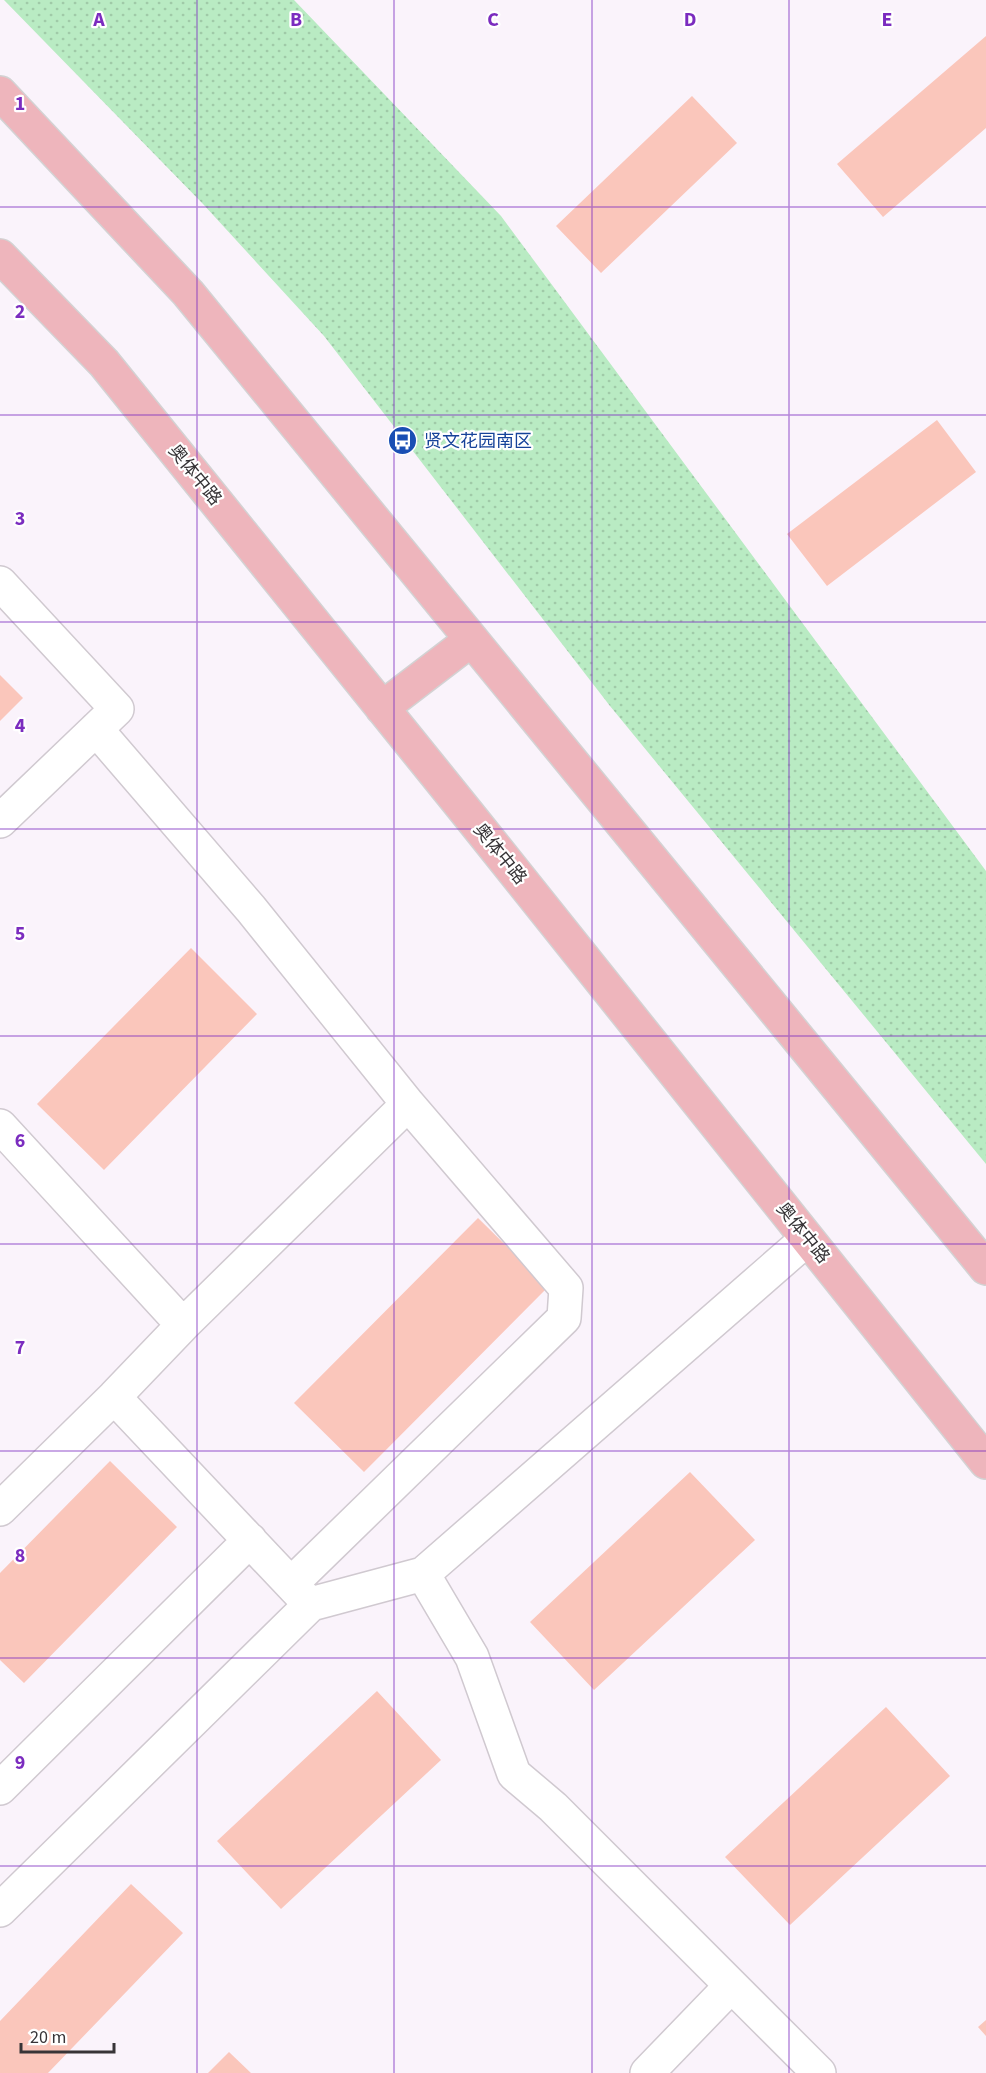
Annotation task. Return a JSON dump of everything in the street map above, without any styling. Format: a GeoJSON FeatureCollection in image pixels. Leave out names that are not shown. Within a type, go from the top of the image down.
{"type":"FeatureCollection","features":[{"type":"Feature","properties":{"kind":"main road"},"geometry":{"type":"LineString","coordinates":[[0,93],[188,293],[986,1268]]}},
{"type":"Feature","properties":{"kind":"main road","name":"奥体中路"},"geometry":{"type":"LineString","coordinates":[[0,256],[104,363],[986,1462]]}},
{"type":"Feature","properties":{"kind":"main road"},"geometry":{"type":"LineString","coordinates":[[382,708],[471,640]]}},
{"type":"Feature","properties":{"kind":"street"},"geometry":{"type":"LineString","coordinates":[[0,583],[117,709],[0,821]]}},
{"type":"Feature","properties":{"kind":"street"},"geometry":{"type":"LineString","coordinates":[[0,1910],[564,1318],[566,1288],[408,1104],[251,909],[96,729]]}},
{"type":"Feature","properties":{"kind":"street"},"geometry":{"type":"LineString","coordinates":[[0,1509],[408,1104]]}},
{"type":"Feature","properties":{"kind":"street"},"geometry":{"type":"LineString","coordinates":[[0,1126],[183,1325]]}},
{"type":"Feature","properties":{"kind":"street"},"geometry":{"type":"LineString","coordinates":[[301,1594],[423,1574],[807,1239]]}},
{"type":"Feature","properties":{"kind":"street"},"geometry":{"type":"LineString","coordinates":[[114,1397],[301,1594]]}},
{"type":"Feature","properties":{"kind":"street"},"geometry":{"type":"LineString","coordinates":[[0,1788],[249,1540]]}},
{"type":"Feature","properties":{"kind":"street"},"geometry":{"type":"LineString","coordinates":[[423,1574],[472,1657],[514,1774],[553,1807],[819,2073]]}},
{"type":"Feature","properties":{"kind":"street"},"geometry":{"type":"LineString","coordinates":[[647,2073],[731,1986]]}},
{"type":"Feature","properties":{"kind":"green space"},"geometry":{"type":"Polygon","coordinates":[[[4,0],[294,0],[501,216],[986,871],[986,1164],[610,706],[324,336],[203,204],[4,0]]]}},
{"type":"Feature","properties":{"kind":"building"},"geometry":{"type":"Polygon","coordinates":[[[986,36],[986,128],[883,217],[837,164],[986,36]]]}},
{"type":"Feature","properties":{"kind":"building"},"geometry":{"type":"Polygon","coordinates":[[[692,96],[737,143],[601,273],[556,226],[692,96]]]}},
{"type":"Feature","properties":{"kind":"building"},"geometry":{"type":"Polygon","coordinates":[[[937,420],[976,472],[827,586],[787,534],[937,420]]]}},
{"type":"Feature","properties":{"kind":"building"},"geometry":{"type":"Polygon","coordinates":[[[0,675],[23,698],[0,721],[0,675]]]}},
{"type":"Feature","properties":{"kind":"building"},"geometry":{"type":"Polygon","coordinates":[[[191,948],[257,1014],[104,1170],[37,1104],[191,948]]]}},
{"type":"Feature","properties":{"kind":"building"},"geometry":{"type":"Polygon","coordinates":[[[478,1218],[548,1287],[364,1472],[294,1403],[478,1218]]]}},
{"type":"Feature","properties":{"kind":"building"},"geometry":{"type":"Polygon","coordinates":[[[110,1461],[177,1527],[24,1683],[0,1660],[0,1573],[110,1461]]]}},
{"type":"Feature","properties":{"kind":"building"},"geometry":{"type":"Polygon","coordinates":[[[690,1472],[755,1540],[594,1690],[530,1622],[690,1472]]]}},
{"type":"Feature","properties":{"kind":"building"},"geometry":{"type":"Polygon","coordinates":[[[377,1691],[441,1760],[281,1909],[217,1841],[377,1691]]]}},
{"type":"Feature","properties":{"kind":"building"},"geometry":{"type":"Polygon","coordinates":[[[886,1707],[950,1776],[790,1925],[725,1857],[886,1707]]]}},
{"type":"Feature","properties":{"kind":"building"},"geometry":{"type":"Polygon","coordinates":[[[131,1884],[183,1933],[48,2073],[0,2073],[0,2021],[131,1884]]]}},
{"type":"Feature","properties":{"kind":"building"},"geometry":{"type":"Polygon","coordinates":[[[986,2020],[986,2036],[978,2027],[986,2020]]]}},
{"type":"Feature","properties":{"kind":"building"},"geometry":{"type":"Polygon","coordinates":[[[229,2052],[251,2073],[208,2073],[229,2052]]]}},
{"type":"Feature","properties":{"kind":"place","name":"贤文花园南区"},"geometry":{"type":"Point","coordinates":[403,441]}}]}
